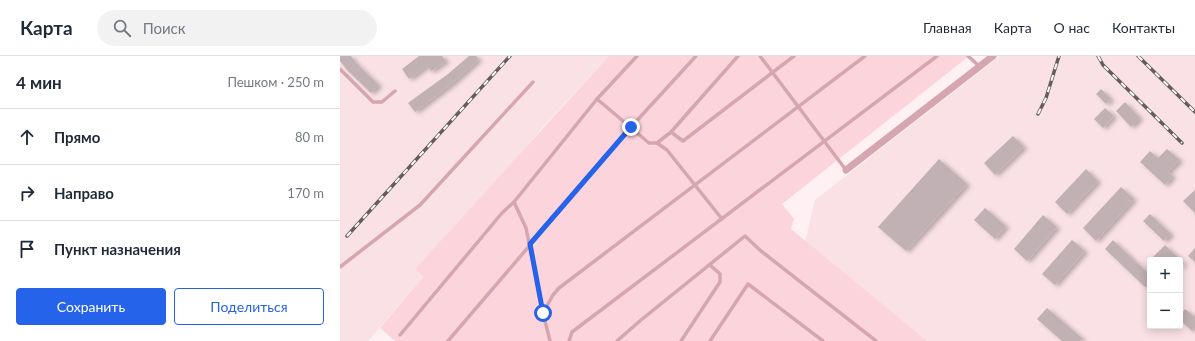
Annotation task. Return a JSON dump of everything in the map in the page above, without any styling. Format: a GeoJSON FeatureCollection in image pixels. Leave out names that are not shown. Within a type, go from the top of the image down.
{"type":"FeatureCollection","features":[{"type":"Feature","properties":{"kind":"street"},"geometry":{"type":"LineString","coordinates":[[846,170],[992,56]]}},
{"type":"Feature","properties":{"kind":"lane"},"geometry":{"type":"LineString","coordinates":[[400,335],[502,213],[514,202],[597,100],[637,56]]}},
{"type":"Feature","properties":{"kind":"lane"},"geometry":{"type":"LineString","coordinates":[[448,341],[631,127],[696,56]]}},
{"type":"Feature","properties":{"kind":"lane"},"geometry":{"type":"LineString","coordinates":[[657,143],[670,132],[738,56]]}},
{"type":"Feature","properties":{"kind":"lane"},"geometry":{"type":"LineString","coordinates":[[760,56],[846,170]]}},
{"type":"Feature","properties":{"kind":"lane"},"geometry":{"type":"LineString","coordinates":[[670,132],[682,141],[794,56]]}},
{"type":"Feature","properties":{"kind":"lane"},"geometry":{"type":"LineString","coordinates":[[543,313],[552,295],[560,288],[865,56]]}},
{"type":"Feature","properties":{"kind":"lane"},"geometry":{"type":"LineString","coordinates":[[569,341],[572,332],[937,56]]}},
{"type":"Feature","properties":{"kind":"lane"},"geometry":{"type":"LineString","coordinates":[[968,56],[979,66]]}},
{"type":"Feature","properties":{"kind":"lane"},"geometry":{"type":"LineString","coordinates":[[340,69],[373,102],[382,102],[396,91]]}},
{"type":"Feature","properties":{"kind":"lane"},"geometry":{"type":"LineString","coordinates":[[340,266],[420,205],[533,82]]}},
{"type":"Feature","properties":{"kind":"lane"},"geometry":{"type":"LineString","coordinates":[[597,100],[649,143],[657,143],[667,150],[722,219]]}},
{"type":"Feature","properties":{"kind":"lane"},"geometry":{"type":"LineString","coordinates":[[514,202],[526,228],[550,341]]}},
{"type":"Feature","properties":{"kind":"lane"},"geometry":{"type":"LineString","coordinates":[[617,341],[640,320],[746,236],[761,251],[876,341]]}},
{"type":"Feature","properties":{"kind":"lane"},"geometry":{"type":"LineString","coordinates":[[681,341],[720,282],[720,274],[710,265]]}},
{"type":"Feature","properties":{"kind":"lane"},"geometry":{"type":"LineString","coordinates":[[710,341],[748,284],[822,341]]}},
{"type":"Feature","properties":{"kind":"shaded area"},"geometry":{"type":"Polygon","coordinates":[[[340,56],[609,56],[542,128],[509,168],[415,269],[423,277],[368,341],[340,341],[340,56]]]}},
{"type":"Feature","properties":{"kind":"shaded area"},"geometry":{"type":"Polygon","coordinates":[[[609,56],[969,56],[782,204],[794,219],[791,229],[927,341],[395,341],[380,328],[423,277],[415,269],[609,56]]]}},
{"type":"Feature","properties":{"kind":"shaded area"},"geometry":{"type":"Polygon","coordinates":[[[1000,56],[1195,56],[1195,341],[927,341],[805,242],[815,200],[1000,56]]]}},
{"type":"Feature","properties":{"kind":"building"},"geometry":{"type":"Polygon","coordinates":[[[340,56],[351,56],[356,63],[379,85],[371,93],[347,70],[340,61],[340,56]]]}},
{"type":"Feature","properties":{"kind":"building"},"geometry":{"type":"Polygon","coordinates":[[[419,56],[442,56],[446,61],[431,71],[427,66],[409,79],[402,69],[419,56]]]}},
{"type":"Feature","properties":{"kind":"building"},"geometry":{"type":"Polygon","coordinates":[[[469,56],[476,56],[479,59],[454,82],[415,112],[408,103],[448,74],[469,56]]]}},
{"type":"Feature","properties":{"kind":"building"},"geometry":{"type":"Polygon","coordinates":[[[1101,89],[1111,99],[1106,104],[1096,94],[1101,89]]]}},
{"type":"Feature","properties":{"kind":"building"},"geometry":{"type":"Polygon","coordinates":[[[1125,102],[1140,118],[1131,127],[1116,111],[1125,102]]]}},
{"type":"Feature","properties":{"kind":"building"},"geometry":{"type":"Polygon","coordinates":[[[1105,108],[1114,116],[1103,128],[1094,119],[1105,108]]]}},
{"type":"Feature","properties":{"kind":"building"},"geometry":{"type":"Polygon","coordinates":[[[1013,136],[1024,147],[995,175],[984,163],[1013,136]]]}},
{"type":"Feature","properties":{"kind":"building"},"geometry":{"type":"Polygon","coordinates":[[[1167,149],[1180,160],[1168,172],[1173,176],[1165,185],[1140,162],[1150,151],[1158,158],[1167,149]]]}},
{"type":"Feature","properties":{"kind":"building"},"geometry":{"type":"Polygon","coordinates":[[[939,159],[967,184],[906,251],[878,227],[939,159]]]}},
{"type":"Feature","properties":{"kind":"building"},"geometry":{"type":"Polygon","coordinates":[[[1086,169],[1098,181],[1067,214],[1055,202],[1086,169]]]}},
{"type":"Feature","properties":{"kind":"building"},"geometry":{"type":"Polygon","coordinates":[[[1121,187],[1134,199],[1096,241],[1083,228],[1121,187]]]}},
{"type":"Feature","properties":{"kind":"building"},"geometry":{"type":"Polygon","coordinates":[[[1195,190],[1195,213],[1183,201],[1195,190]]]}},
{"type":"Feature","properties":{"kind":"building"},"geometry":{"type":"Polygon","coordinates":[[[985,208],[1006,226],[995,239],[974,220],[985,208]]]}},
{"type":"Feature","properties":{"kind":"building"},"geometry":{"type":"Polygon","coordinates":[[[1150,214],[1171,234],[1164,241],[1143,221],[1150,214]]]}},
{"type":"Feature","properties":{"kind":"building"},"geometry":{"type":"Polygon","coordinates":[[[1043,215],[1057,227],[1027,261],[1014,249],[1043,215]]]}},
{"type":"Feature","properties":{"kind":"building"},"geometry":{"type":"Polygon","coordinates":[[[1072,240],[1085,251],[1055,285],[1042,274],[1072,240]]]}},
{"type":"Feature","properties":{"kind":"building"},"geometry":{"type":"Polygon","coordinates":[[[1113,240],[1147,272],[1147,285],[1145,287],[1105,249],[1113,240]]]}},
{"type":"Feature","properties":{"kind":"building"},"geometry":{"type":"Polygon","coordinates":[[[1165,245],[1178,257],[1153,257],[1165,245]]]}},
{"type":"Feature","properties":{"kind":"building"},"geometry":{"type":"Polygon","coordinates":[[[1195,248],[1195,262],[1188,256],[1195,248]]]}},
{"type":"Feature","properties":{"kind":"building"},"geometry":{"type":"Polygon","coordinates":[[[1047,308],[1082,338],[1080,341],[1062,341],[1037,319],[1047,308]]]}},
{"type":"Feature","properties":{"kind":"building"},"geometry":{"type":"Polygon","coordinates":[[[1185,309],[1195,317],[1195,328],[1192,331],[1183,323],[1183,311],[1185,309]]]}},
{"type":"Feature","properties":{"kind":"railway"},"geometry":{"type":"LineString","coordinates":[[347,236],[510,56]]}},
{"type":"Feature","properties":{"kind":"railway"},"geometry":{"type":"LineString","coordinates":[[1038,114],[1046,98],[1059,56]]}},
{"type":"Feature","properties":{"kind":"railway"},"geometry":{"type":"LineString","coordinates":[[1098,56],[1103,65],[1182,143]]}},
{"type":"Feature","properties":{"kind":"railway"},"geometry":{"type":"LineString","coordinates":[[1138,56],[1195,112]]}},
{"type":"Feature","properties":{"kind":"route"},"geometry":{"type":"LineString","coordinates":[[543,313],[530,244],[631,127]]}}]}
